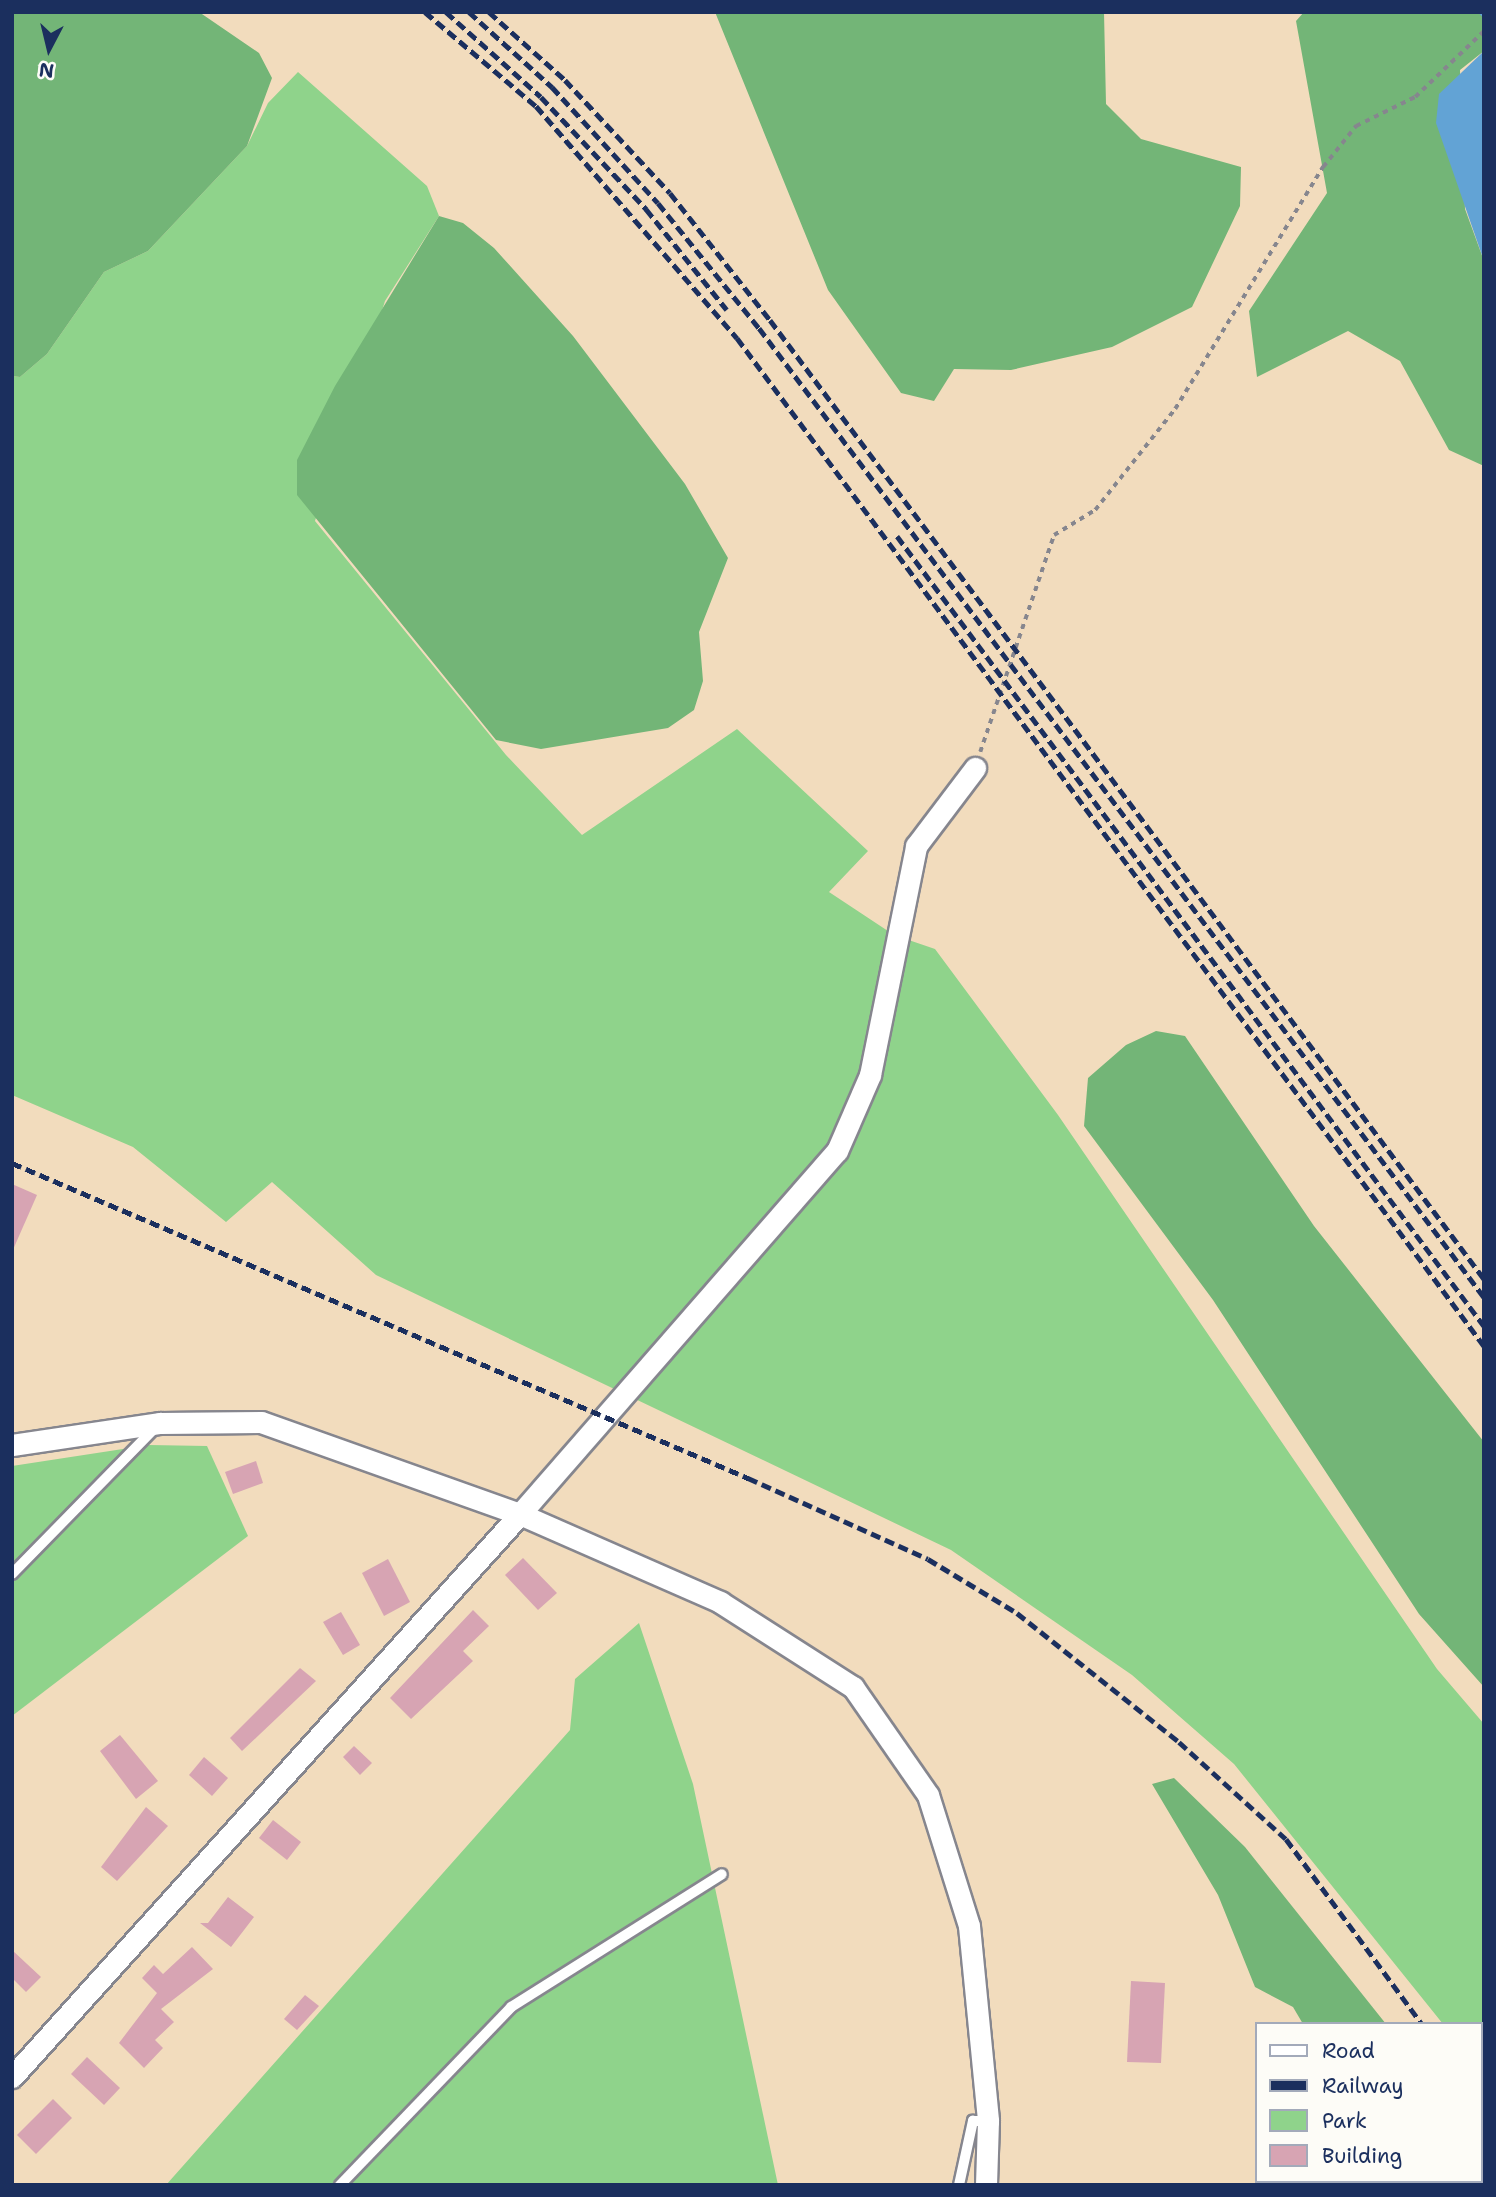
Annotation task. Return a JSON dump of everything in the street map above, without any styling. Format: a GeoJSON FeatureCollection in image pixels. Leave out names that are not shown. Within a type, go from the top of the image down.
{"type":"FeatureCollection","features":[{"type":"Feature","properties":{"kind":"street"},"geometry":{"type":"LineString","coordinates":[[12,2077],[520,1514],[837,1152],[870,1075],[916,845],[975,768]]}},
{"type":"Feature","properties":{"kind":"street"},"geometry":{"type":"LineString","coordinates":[[12,1445],[160,1423],[261,1422],[520,1514],[720,1602],[853,1687],[928,1795],[970,1926],[988,2121],[986,2185]]}},
{"type":"Feature","properties":{"kind":"lane"},"geometry":{"type":"LineString","coordinates":[[12,1574],[160,1423]]}},
{"type":"Feature","properties":{"kind":"lane"},"geometry":{"type":"LineString","coordinates":[[340,2185],[511,2007],[722,1874]]}},
{"type":"Feature","properties":{"kind":"lane"},"geometry":{"type":"LineString","coordinates":[[959,2185],[973,2121],[988,2121]]}},
{"type":"Feature","properties":{"kind":"path"},"geometry":{"type":"LineString","coordinates":[[975,768],[1054,535],[1095,510],[1175,409],[1323,167],[1356,126],[1415,97],[1484,31]]}},
{"type":"Feature","properties":{"kind":"green space"},"geometry":{"type":"Polygon","coordinates":[[[12,12],[199,12],[259,53],[272,78],[247,146],[148,251],[104,272],[47,354],[20,377],[12,376],[12,12]]]}},
{"type":"Feature","properties":{"kind":"green space"},"geometry":{"type":"Polygon","coordinates":[[[715,12],[1104,12],[1106,104],[1141,139],[1241,167],[1240,206],[1192,307],[1112,347],[1011,370],[954,369],[934,401],[901,393],[828,290],[715,12]]]}},
{"type":"Feature","properties":{"kind":"green space"},"geometry":{"type":"Polygon","coordinates":[[[1304,12],[1484,12],[1484,51],[1460,70],[1465,209],[1484,261],[1484,466],[1449,450],[1400,361],[1348,331],[1257,377],[1249,311],[1327,193],[1296,21],[1304,12]]]}},
{"type":"Feature","properties":{"kind":"green space"},"geometry":{"type":"Polygon","coordinates":[[[298,72],[427,186],[439,216],[385,301],[315,521],[506,755],[582,835],[737,729],[868,851],[829,892],[894,935],[935,949],[1058,1115],[1437,1669],[1484,1724],[1484,2088],[1482,2022],[1441,2022],[1234,1764],[1132,1675],[951,1550],[376,1275],[272,1182],[226,1222],[133,1147],[12,1095],[12,376],[20,377],[47,354],[104,272],[148,251],[247,146],[268,103],[298,72]]]}},
{"type":"Feature","properties":{"kind":"green space"},"geometry":{"type":"Polygon","coordinates":[[[439,216],[463,223],[494,248],[573,336],[685,484],[728,558],[699,632],[703,681],[694,710],[668,728],[541,749],[496,740],[297,495],[297,460],[335,386],[439,216]]]}},
{"type":"Feature","properties":{"kind":"green space"},"geometry":{"type":"Polygon","coordinates":[[[1156,1031],[1185,1036],[1314,1226],[1484,1442],[1484,1687],[1419,1614],[1213,1300],[1084,1126],[1088,1078],[1126,1045],[1156,1031]]]}},
{"type":"Feature","properties":{"kind":"green space"},"geometry":{"type":"Polygon","coordinates":[[[149,1445],[207,1446],[248,1536],[12,1716],[12,1466],[149,1445]]]}},
{"type":"Feature","properties":{"kind":"green space"},"geometry":{"type":"Polygon","coordinates":[[[639,1623],[693,1784],[778,2185],[166,2185],[570,1730],[575,1679],[639,1623]]]}},
{"type":"Feature","properties":{"kind":"green space"},"geometry":{"type":"Polygon","coordinates":[[[1174,1778],[1245,1847],[1384,2022],[1302,2022],[1293,2007],[1255,1987],[1218,1895],[1152,1784],[1174,1778]]]}},
{"type":"Feature","properties":{"kind":"green space"},"geometry":{"type":"Polygon","coordinates":[[[1327,2183],[1385,2183],[1327,2185],[1327,2183]]]}},
{"type":"Feature","properties":{"kind":"water"},"geometry":{"type":"Polygon","coordinates":[[[1484,51],[1484,261],[1436,123],[1439,94],[1484,51]]]}},
{"type":"Feature","properties":{"kind":"building"},"geometry":{"type":"Polygon","coordinates":[[[12,1184],[37,1195],[12,1252],[12,1184]]]}},
{"type":"Feature","properties":{"kind":"building"},"geometry":{"type":"Polygon","coordinates":[[[256,1461],[263,1483],[233,1494],[225,1472],[256,1461]]]}},
{"type":"Feature","properties":{"kind":"building"},"geometry":{"type":"Polygon","coordinates":[[[523,1558],[557,1593],[538,1610],[505,1575],[523,1558]]]}},
{"type":"Feature","properties":{"kind":"building"},"geometry":{"type":"Polygon","coordinates":[[[388,1559],[410,1602],[384,1616],[362,1573],[388,1559]]]}},
{"type":"Feature","properties":{"kind":"building"},"geometry":{"type":"Polygon","coordinates":[[[473,1610],[489,1626],[463,1651],[473,1661],[411,1719],[390,1698],[473,1610]]]}},
{"type":"Feature","properties":{"kind":"building"},"geometry":{"type":"Polygon","coordinates":[[[341,1612],[360,1645],[343,1655],[323,1622],[341,1612]]]}},
{"type":"Feature","properties":{"kind":"building"},"geometry":{"type":"Polygon","coordinates":[[[300,1668],[316,1681],[242,1751],[230,1738],[300,1668]]]}},
{"type":"Feature","properties":{"kind":"building"},"geometry":{"type":"Polygon","coordinates":[[[120,1735],[158,1781],[136,1799],[100,1751],[120,1735]]]}},
{"type":"Feature","properties":{"kind":"building"},"geometry":{"type":"Polygon","coordinates":[[[354,1746],[372,1763],[360,1775],[343,1757],[354,1746]]]}},
{"type":"Feature","properties":{"kind":"building"},"geometry":{"type":"Polygon","coordinates":[[[204,1757],[228,1778],[212,1796],[189,1775],[204,1757]]]}},
{"type":"Feature","properties":{"kind":"building"},"geometry":{"type":"Polygon","coordinates":[[[146,1807],[168,1826],[117,1881],[101,1867],[146,1807]]]}},
{"type":"Feature","properties":{"kind":"building"},"geometry":{"type":"Polygon","coordinates":[[[273,1820],[301,1842],[287,1860],[259,1838],[273,1820]]]}},
{"type":"Feature","properties":{"kind":"building"},"geometry":{"type":"Polygon","coordinates":[[[228,1897],[254,1917],[231,1947],[200,1923],[208,1923],[228,1897]]]}},
{"type":"Feature","properties":{"kind":"building"},"geometry":{"type":"Polygon","coordinates":[[[192,1947],[213,1969],[161,2009],[174,2022],[155,2040],[163,2048],[144,2068],[119,2043],[157,1993],[142,1978],[154,1965],[163,1974],[192,1947]]]}},
{"type":"Feature","properties":{"kind":"building"},"geometry":{"type":"Polygon","coordinates":[[[12,1950],[41,1977],[26,1992],[12,1978],[12,1950]]]}},
{"type":"Feature","properties":{"kind":"building"},"geometry":{"type":"Polygon","coordinates":[[[1131,1981],[1165,1983],[1161,2063],[1127,2062],[1131,1981]]]}},
{"type":"Feature","properties":{"kind":"building"},"geometry":{"type":"Polygon","coordinates":[[[305,1995],[319,2006],[297,2030],[284,2019],[305,1995]]]}},
{"type":"Feature","properties":{"kind":"building"},"geometry":{"type":"Polygon","coordinates":[[[87,2057],[120,2088],[104,2105],[71,2074],[87,2057]]]}},
{"type":"Feature","properties":{"kind":"building"},"geometry":{"type":"Polygon","coordinates":[[[53,2099],[72,2118],[36,2154],[17,2135],[53,2099]]]}},
{"type":"Feature","properties":{"kind":"waterway"},"geometry":{"type":"LineString","coordinates":[[1481,12],[1484,15]]}},
{"type":"Feature","properties":{"kind":"railway"},"geometry":{"type":"LineString","coordinates":[[425,12],[536,106],[737,338],[1484,1346]]}},
{"type":"Feature","properties":{"kind":"railway"},"geometry":{"type":"LineString","coordinates":[[446,12],[541,97],[646,209],[727,310]]}},
{"type":"Feature","properties":{"kind":"railway"},"geometry":{"type":"LineString","coordinates":[[469,12],[552,87],[658,203],[759,328],[1484,1297]]}},
{"type":"Feature","properties":{"kind":"railway"},"geometry":{"type":"LineString","coordinates":[[489,12],[565,80],[670,193],[770,320],[1484,1279]]}},
{"type":"Feature","properties":{"kind":"railway"},"geometry":{"type":"LineString","coordinates":[[897,536],[1484,1326]]}},
{"type":"Feature","properties":{"kind":"railway"},"geometry":{"type":"LineString","coordinates":[[12,1163],[748,1478],[928,1559],[1017,1613],[1179,1742],[1286,1839],[1421,2022]]}}]}
